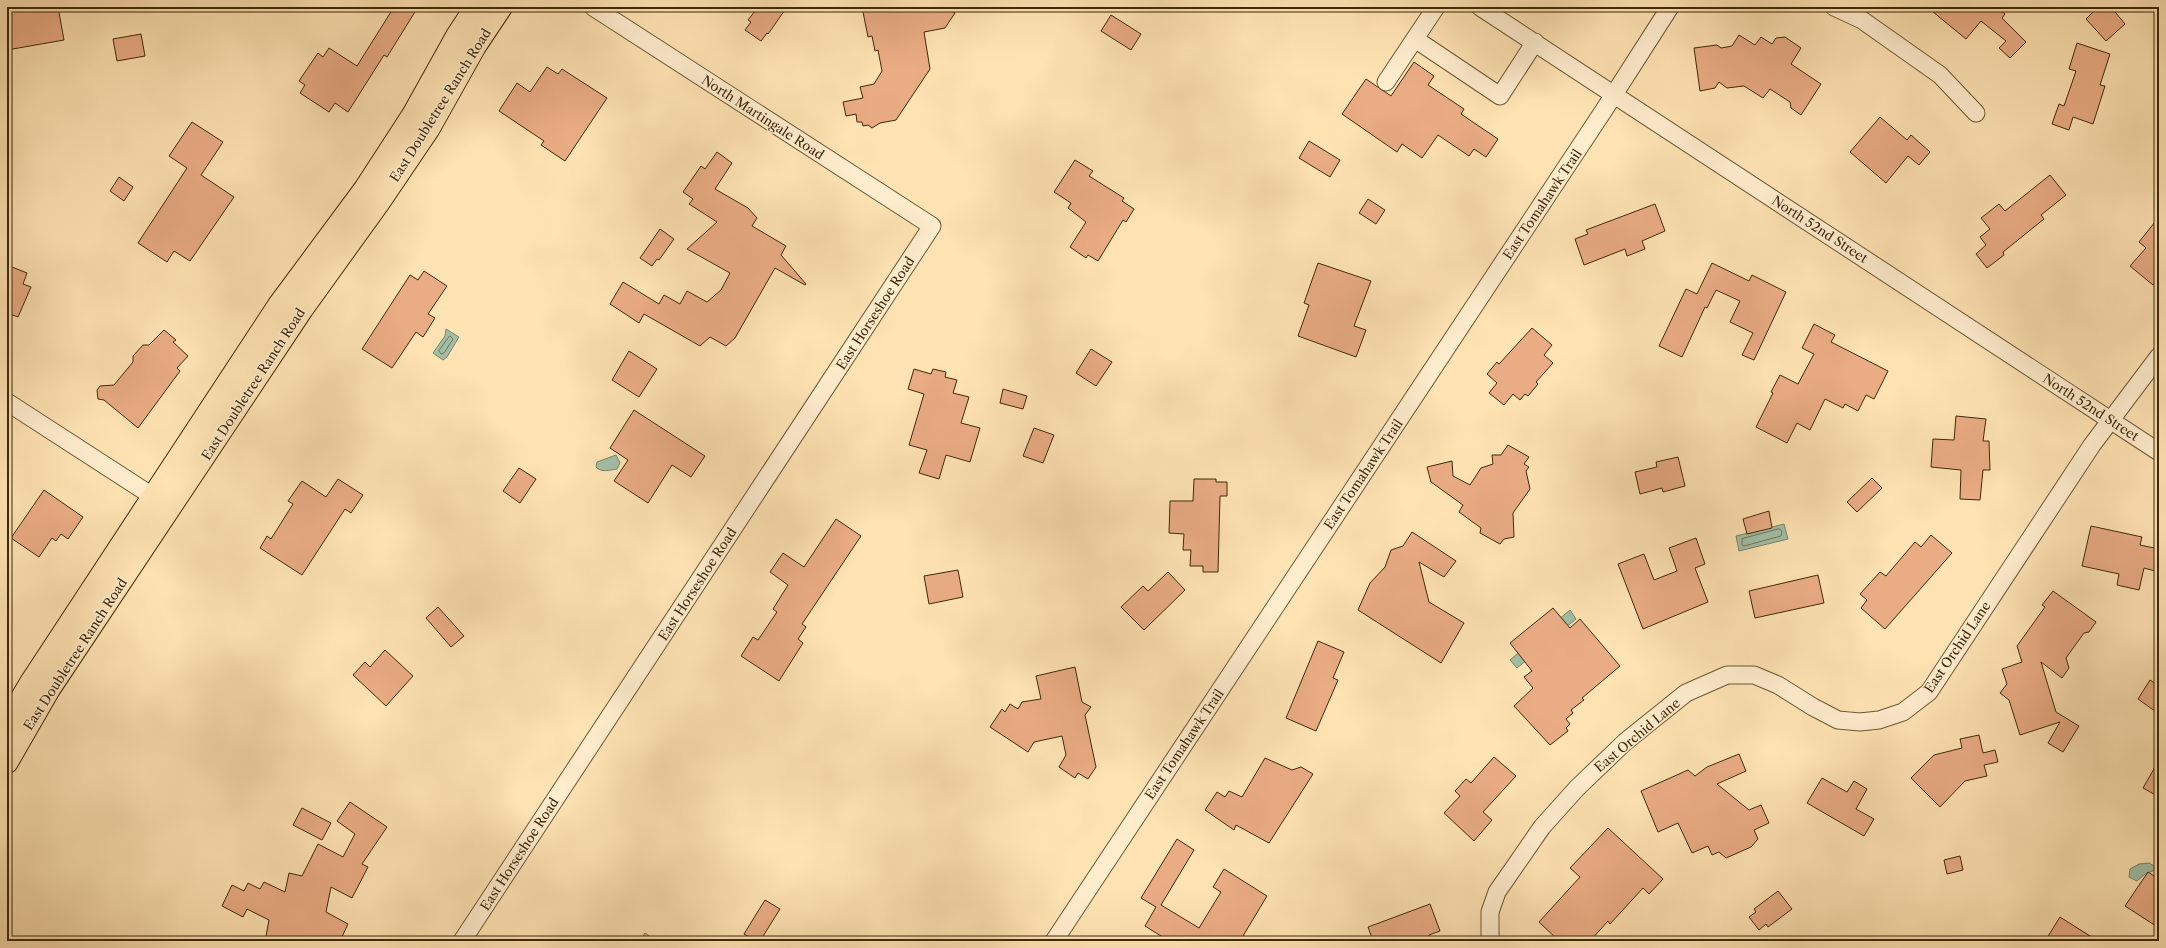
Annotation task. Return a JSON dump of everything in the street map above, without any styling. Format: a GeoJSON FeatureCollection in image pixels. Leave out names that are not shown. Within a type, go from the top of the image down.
{"type":"FeatureCollection","features":[{"type":"Feature","properties":{"kind":"main road","name":"East Doubletree Ranch Road"},"geometry":{"type":"LineString","coordinates":[[7,722],[153,496],[279,306],[365,189],[413,115],[457,36],[476,7]]}},
{"type":"Feature","properties":{"kind":"main road","name":"East Doubletree Ranch Road"},"geometry":{"type":"LineString","coordinates":[[7,762],[49,689],[171,508],[302,309],[379,202],[429,128],[475,46],[502,7]]}},
{"type":"Feature","properties":{"kind":"street","name":"North Martingale Road"},"geometry":{"type":"LineString","coordinates":[[593,7],[932,226]]}},
{"type":"Feature","properties":{"kind":"street"},"geometry":{"type":"LineString","coordinates":[[1386,82],[1436,7]]}},
{"type":"Feature","properties":{"kind":"street","name":"North 52nd Street"},"geometry":{"type":"LineString","coordinates":[[1480,7],[2159,452]]}},
{"type":"Feature","properties":{"kind":"street","name":"East Tomahawk Trail"},"geometry":{"type":"LineString","coordinates":[[1054,941],[1670,7]]}},
{"type":"Feature","properties":{"kind":"street"},"geometry":{"type":"LineString","coordinates":[[1834,7],[1866,14],[1940,75],[1976,113]]}},
{"type":"Feature","properties":{"kind":"street"},"geometry":{"type":"LineString","coordinates":[[1415,39],[1500,96],[1535,42]]}},
{"type":"Feature","properties":{"kind":"street","name":"East Horseshoe Road"},"geometry":{"type":"LineString","coordinates":[[462,941],[932,226]]}},
{"type":"Feature","properties":{"kind":"street","name":"East Orchid Lane"},"geometry":{"type":"LineString","coordinates":[[1491,939],[1490,912],[1497,892],[1542,827],[1577,788],[1625,742],[1686,693],[1727,675],[1754,675],[1778,685],[1813,707],[1838,720],[1860,722],[1879,720],[1904,712],[1929,692],[2110,419],[2159,356]]}},
{"type":"Feature","properties":{"kind":"street"},"geometry":{"type":"LineString","coordinates":[[7,402],[171,508]]}},
{"type":"Feature","properties":{"kind":"shaded area"},"geometry":{"type":"Polygon","coordinates":[[[645,933],[657,941],[640,941],[645,933]]]}},
{"type":"Feature","properties":{"kind":"water"},"geometry":{"type":"Polygon","coordinates":[[[446,329],[459,337],[447,357],[443,360],[433,353],[445,336],[446,329]]]}},
{"type":"Feature","properties":{"kind":"water"},"geometry":{"type":"Polygon","coordinates":[[[616,455],[620,463],[617,469],[603,471],[596,467],[597,462],[616,455]]]}},
{"type":"Feature","properties":{"kind":"water"},"geometry":{"type":"Polygon","coordinates":[[[1784,524],[1788,539],[1739,551],[1736,536],[1784,524]]]}},
{"type":"Feature","properties":{"kind":"water"},"geometry":{"type":"Polygon","coordinates":[[[1570,610],[1576,619],[1517,668],[1510,660],[1570,610]]]}},
{"type":"Feature","properties":{"kind":"water"},"geometry":{"type":"Polygon","coordinates":[[[2149,863],[2156,867],[2155,870],[2145,874],[2137,881],[2129,877],[2130,869],[2139,864],[2149,863]]]}},
{"type":"Feature","properties":{"kind":"building"},"geometry":{"type":"Polygon","coordinates":[[[7,7],[58,7],[64,40],[7,50],[7,7]]]}},
{"type":"Feature","properties":{"kind":"building"},"geometry":{"type":"Polygon","coordinates":[[[394,7],[418,7],[387,57],[384,55],[348,112],[335,103],[329,112],[300,93],[305,85],[299,81],[318,53],[323,57],[329,48],[357,66],[394,7]]]}},
{"type":"Feature","properties":{"kind":"building"},"geometry":{"type":"Polygon","coordinates":[[[758,7],[787,7],[768,34],[767,33],[761,41],[745,30],[751,22],[748,20],[758,7]]]}},
{"type":"Feature","properties":{"kind":"building"},"geometry":{"type":"Polygon","coordinates":[[[862,7],[899,7],[900,11],[921,7],[946,7],[955,13],[945,28],[924,32],[930,69],[896,120],[880,123],[872,128],[868,125],[863,126],[862,122],[857,122],[856,114],[846,116],[843,102],[863,98],[860,87],[874,84],[882,71],[878,50],[875,51],[872,36],[868,37],[862,7]]]}},
{"type":"Feature","properties":{"kind":"building"},"geometry":{"type":"Polygon","coordinates":[[[1927,7],[1997,7],[2005,14],[2002,18],[2026,42],[2010,58],[1999,48],[2006,41],[1981,21],[1966,39],[1927,7]]]}},
{"type":"Feature","properties":{"kind":"building"},"geometry":{"type":"Polygon","coordinates":[[[2098,7],[2111,7],[2125,24],[2106,41],[2086,19],[2098,7]]]}},
{"type":"Feature","properties":{"kind":"building"},"geometry":{"type":"Polygon","coordinates":[[[1111,15],[1141,34],[1131,50],[1101,31],[1111,15]]]}},
{"type":"Feature","properties":{"kind":"building"},"geometry":{"type":"Polygon","coordinates":[[[141,34],[145,56],[117,61],[113,39],[141,34]]]}},
{"type":"Feature","properties":{"kind":"building"},"geometry":{"type":"Polygon","coordinates":[[[1739,35],[1755,45],[1761,37],[1772,44],[1776,38],[1785,37],[1801,48],[1791,64],[1821,84],[1801,115],[1791,108],[1790,102],[1770,89],[1763,98],[1744,86],[1727,88],[1719,82],[1715,88],[1700,91],[1694,48],[1717,45],[1721,48],[1732,46],[1739,35]]]}},
{"type":"Feature","properties":{"kind":"building"},"geometry":{"type":"Polygon","coordinates":[[[2077,43],[2110,54],[2100,85],[2105,86],[2093,124],[2073,117],[2069,130],[2052,124],[2059,104],[2064,106],[2076,71],[2069,69],[2077,43]]]}},
{"type":"Feature","properties":{"kind":"building"},"geometry":{"type":"Polygon","coordinates":[[[1414,62],[1434,76],[1428,85],[1464,109],[1461,114],[1498,139],[1486,157],[1474,149],[1469,156],[1438,135],[1422,158],[1402,144],[1397,152],[1342,114],[1366,79],[1391,96],[1414,62]]]}},
{"type":"Feature","properties":{"kind":"building"},"geometry":{"type":"Polygon","coordinates":[[[547,67],[558,74],[562,69],[607,98],[565,161],[541,145],[544,141],[499,111],[517,83],[530,92],[547,67]]]}},
{"type":"Feature","properties":{"kind":"building"},"geometry":{"type":"Polygon","coordinates":[[[1880,117],[1907,140],[1911,135],[1930,152],[1919,165],[1908,156],[1886,183],[1850,152],[1880,117]]]}},
{"type":"Feature","properties":{"kind":"building"},"geometry":{"type":"Polygon","coordinates":[[[192,122],[223,142],[201,175],[234,197],[190,261],[174,251],[167,262],[138,243],[187,168],[169,156],[192,122]]]}},
{"type":"Feature","properties":{"kind":"building"},"geometry":{"type":"Polygon","coordinates":[[[1309,141],[1340,160],[1330,177],[1299,158],[1309,141]]]}},
{"type":"Feature","properties":{"kind":"building"},"geometry":{"type":"Polygon","coordinates":[[[717,152],[732,163],[715,189],[748,208],[757,218],[752,226],[786,246],[781,255],[806,284],[805,285],[775,268],[735,338],[726,346],[710,337],[700,346],[644,314],[639,323],[610,304],[623,282],[659,304],[664,295],[680,304],[687,291],[707,302],[721,290],[730,273],[687,249],[717,222],[689,204],[693,199],[683,192],[701,166],[705,169],[717,152]]]}},
{"type":"Feature","properties":{"kind":"building"},"geometry":{"type":"Polygon","coordinates":[[[1075,160],[1093,171],[1089,176],[1124,198],[1122,201],[1134,209],[1126,222],[1123,220],[1098,261],[1088,255],[1086,258],[1070,247],[1086,222],[1068,208],[1071,203],[1054,192],[1075,160]]]}},
{"type":"Feature","properties":{"kind":"building"},"geometry":{"type":"Polygon","coordinates":[[[2050,175],[2066,195],[2041,215],[2044,219],[2003,252],[2004,255],[1987,268],[1976,254],[1986,245],[1980,237],[1990,229],[1981,218],[1999,204],[2005,211],[2050,175]]]}},
{"type":"Feature","properties":{"kind":"building"},"geometry":{"type":"Polygon","coordinates":[[[119,177],[133,187],[124,201],[110,191],[119,177]]]}},
{"type":"Feature","properties":{"kind":"building"},"geometry":{"type":"Polygon","coordinates":[[[1368,199],[1385,210],[1376,224],[1359,213],[1368,199]]]}},
{"type":"Feature","properties":{"kind":"building"},"geometry":{"type":"Polygon","coordinates":[[[1655,204],[1665,231],[1642,241],[1645,249],[1627,256],[1625,249],[1584,265],[1575,239],[1588,234],[1586,230],[1655,204]]]}},
{"type":"Feature","properties":{"kind":"building"},"geometry":{"type":"Polygon","coordinates":[[[2159,217],[2159,277],[2153,285],[2130,266],[2146,248],[2139,242],[2159,217]]]}},
{"type":"Feature","properties":{"kind":"building"},"geometry":{"type":"Polygon","coordinates":[[[660,229],[674,239],[659,260],[657,259],[652,266],[640,258],[660,229]]]}},
{"type":"Feature","properties":{"kind":"building"},"geometry":{"type":"Polygon","coordinates":[[[1318,263],[1371,281],[1354,326],[1366,330],[1356,357],[1298,336],[1309,305],[1304,303],[1318,263]]]}},
{"type":"Feature","properties":{"kind":"building"},"geometry":{"type":"Polygon","coordinates":[[[1712,263],[1749,281],[1752,275],[1786,292],[1754,360],[1742,355],[1753,333],[1730,322],[1740,301],[1716,290],[1707,308],[1705,307],[1682,357],[1659,346],[1686,289],[1697,294],[1712,263]]]}},
{"type":"Feature","properties":{"kind":"building"},"geometry":{"type":"Polygon","coordinates":[[[7,265],[27,273],[23,284],[31,287],[18,317],[7,313],[7,265]]]}},
{"type":"Feature","properties":{"kind":"building"},"geometry":{"type":"Polygon","coordinates":[[[424,271],[447,286],[428,314],[435,318],[423,337],[416,332],[392,368],[362,349],[410,275],[418,280],[424,271]]]}},
{"type":"Feature","properties":{"kind":"building"},"geometry":{"type":"Polygon","coordinates":[[[1814,324],[1835,335],[1831,342],[1888,371],[1874,399],[1866,395],[1858,411],[1845,404],[1843,408],[1825,399],[1810,430],[1797,423],[1787,443],[1756,427],[1780,375],[1798,384],[1814,354],[1802,348],[1814,324]]]}},
{"type":"Feature","properties":{"kind":"building"},"geometry":{"type":"Polygon","coordinates":[[[1532,328],[1552,345],[1544,355],[1553,363],[1536,382],[1538,384],[1528,396],[1525,394],[1520,400],[1513,394],[1504,405],[1489,393],[1497,383],[1487,374],[1497,362],[1499,364],[1532,328]]]}},
{"type":"Feature","properties":{"kind":"building"},"geometry":{"type":"Polygon","coordinates":[[[164,330],[176,340],[173,342],[188,356],[177,368],[180,371],[138,428],[104,400],[98,399],[97,390],[100,386],[114,385],[133,362],[133,356],[143,345],[149,345],[164,330]]]}},
{"type":"Feature","properties":{"kind":"building"},"geometry":{"type":"Polygon","coordinates":[[[1091,349],[1112,362],[1096,386],[1076,373],[1091,349]]]}},
{"type":"Feature","properties":{"kind":"building"},"geometry":{"type":"Polygon","coordinates":[[[629,351],[657,369],[639,397],[612,380],[629,351]]]}},
{"type":"Feature","properties":{"kind":"building"},"geometry":{"type":"Polygon","coordinates":[[[914,369],[931,374],[933,369],[946,372],[945,377],[957,380],[953,393],[969,397],[961,423],[980,428],[970,462],[946,455],[939,479],[919,473],[927,450],[909,445],[924,394],[908,389],[914,369]]]}},
{"type":"Feature","properties":{"kind":"building"},"geometry":{"type":"Polygon","coordinates":[[[1003,389],[1027,396],[1023,409],[1000,403],[1003,389]]]}},
{"type":"Feature","properties":{"kind":"building"},"geometry":{"type":"Polygon","coordinates":[[[634,410],[705,456],[691,477],[672,465],[648,503],[614,481],[628,460],[610,448],[634,410]]]}},
{"type":"Feature","properties":{"kind":"building"},"geometry":{"type":"Polygon","coordinates":[[[1956,416],[1986,419],[1983,441],[1989,441],[1990,470],[1983,470],[1980,500],[1960,499],[1961,470],[1931,467],[1933,439],[1954,440],[1956,416]]]}},
{"type":"Feature","properties":{"kind":"building"},"geometry":{"type":"Polygon","coordinates":[[[1034,428],[1054,435],[1043,463],[1023,456],[1034,428]]]}},
{"type":"Feature","properties":{"kind":"building"},"geometry":{"type":"Polygon","coordinates":[[[1508,445],[1529,457],[1524,464],[1529,467],[1526,471],[1530,489],[1513,513],[1514,537],[1504,539],[1500,544],[1480,533],[1481,528],[1459,512],[1463,505],[1431,482],[1427,467],[1452,461],[1453,476],[1470,485],[1481,468],[1493,464],[1492,455],[1501,455],[1508,445]]]}},
{"type":"Feature","properties":{"kind":"building"},"geometry":{"type":"Polygon","coordinates":[[[1678,457],[1685,486],[1663,492],[1662,488],[1640,494],[1635,472],[1657,467],[1656,462],[1678,457]]]}},
{"type":"Feature","properties":{"kind":"building"},"geometry":{"type":"Polygon","coordinates":[[[519,468],[536,479],[520,503],[503,491],[519,468]]]}},
{"type":"Feature","properties":{"kind":"building"},"geometry":{"type":"Polygon","coordinates":[[[1872,478],[1882,488],[1857,512],[1847,502],[1872,478]]]}},
{"type":"Feature","properties":{"kind":"building"},"geometry":{"type":"Polygon","coordinates":[[[338,479],[363,495],[351,513],[345,509],[302,575],[260,548],[267,536],[271,539],[293,504],[288,501],[302,481],[326,497],[338,479]]]}},
{"type":"Feature","properties":{"kind":"building"},"geometry":{"type":"Polygon","coordinates":[[[1194,479],[1216,479],[1216,482],[1227,482],[1227,496],[1220,496],[1218,572],[1203,572],[1203,566],[1190,566],[1191,550],[1183,550],[1184,534],[1169,533],[1170,501],[1193,501],[1194,479]]]}},
{"type":"Feature","properties":{"kind":"building"},"geometry":{"type":"Polygon","coordinates":[[[44,490],[83,517],[68,539],[61,534],[56,541],[52,538],[39,557],[11,538],[44,490]]]}},
{"type":"Feature","properties":{"kind":"building"},"geometry":{"type":"Polygon","coordinates":[[[1769,511],[1772,528],[1747,534],[1743,519],[1769,511]]]}},
{"type":"Feature","properties":{"kind":"building"},"geometry":{"type":"Polygon","coordinates":[[[836,519],[861,536],[802,624],[806,627],[798,639],[803,643],[779,681],[741,656],[753,637],[758,640],[777,612],[773,609],[788,585],[770,572],[783,553],[804,567],[836,519]]]}},
{"type":"Feature","properties":{"kind":"building"},"geometry":{"type":"Polygon","coordinates":[[[2091,526],[2142,537],[2140,545],[2159,549],[2159,572],[2144,568],[2139,590],[2117,585],[2119,574],[2082,566],[2091,526]]]}},
{"type":"Feature","properties":{"kind":"building"},"geometry":{"type":"Polygon","coordinates":[[[1412,532],[1456,561],[1444,577],[1419,562],[1429,602],[1464,623],[1441,663],[1358,610],[1370,583],[1385,567],[1391,550],[1403,546],[1412,532]]]}},
{"type":"Feature","properties":{"kind":"building"},"geometry":{"type":"Polygon","coordinates":[[[1931,535],[1952,553],[1885,629],[1861,608],[1867,600],[1860,594],[1880,572],[1886,576],[1915,542],[1921,547],[1931,535]]]}},
{"type":"Feature","properties":{"kind":"building"},"geometry":{"type":"Polygon","coordinates":[[[1696,538],[1705,564],[1695,568],[1708,602],[1643,629],[1618,564],[1644,554],[1654,580],[1677,571],[1669,548],[1696,538]]]}},
{"type":"Feature","properties":{"kind":"building"},"geometry":{"type":"Polygon","coordinates":[[[958,570],[963,597],[929,604],[924,576],[958,570]]]}},
{"type":"Feature","properties":{"kind":"building"},"geometry":{"type":"Polygon","coordinates":[[[1168,572],[1185,590],[1144,630],[1121,607],[1143,586],[1148,591],[1168,572]]]}},
{"type":"Feature","properties":{"kind":"building"},"geometry":{"type":"Polygon","coordinates":[[[1818,575],[1824,603],[1755,618],[1749,591],[1818,575]]]}},
{"type":"Feature","properties":{"kind":"building"},"geometry":{"type":"Polygon","coordinates":[[[2053,591],[2096,622],[2089,632],[2084,633],[2066,658],[2069,668],[2062,678],[2041,662],[2056,712],[2079,726],[2063,752],[2048,743],[2060,722],[2020,735],[2009,700],[2000,693],[2007,684],[2002,669],[2022,662],[2017,646],[2045,607],[2042,605],[2053,591]]]}},
{"type":"Feature","properties":{"kind":"building"},"geometry":{"type":"Polygon","coordinates":[[[438,607],[464,636],[451,647],[426,618],[438,607]]]}},
{"type":"Feature","properties":{"kind":"building"},"geometry":{"type":"Polygon","coordinates":[[[1553,608],[1570,628],[1580,619],[1620,666],[1582,698],[1584,700],[1571,710],[1573,713],[1566,719],[1570,724],[1566,728],[1568,731],[1550,745],[1514,706],[1533,688],[1524,677],[1532,671],[1510,643],[1553,608]]]}},
{"type":"Feature","properties":{"kind":"building"},"geometry":{"type":"Polygon","coordinates":[[[1318,641],[1344,652],[1333,678],[1338,680],[1316,731],[1286,718],[1318,641]]]}},
{"type":"Feature","properties":{"kind":"building"},"geometry":{"type":"Polygon","coordinates":[[[385,650],[413,676],[386,706],[353,675],[365,662],[370,667],[385,650]]]}},
{"type":"Feature","properties":{"kind":"building"},"geometry":{"type":"Polygon","coordinates":[[[1075,667],[1082,702],[1091,707],[1085,715],[1096,767],[1088,779],[1078,773],[1075,778],[1059,767],[1066,755],[1062,736],[1034,742],[1028,752],[990,727],[1002,709],[1005,712],[1010,704],[1018,709],[1022,702],[1041,699],[1036,676],[1075,667]]]}},
{"type":"Feature","properties":{"kind":"building"},"geometry":{"type":"Polygon","coordinates":[[[2150,680],[2159,686],[2159,714],[2138,699],[2150,680]]]}},
{"type":"Feature","properties":{"kind":"building"},"geometry":{"type":"Polygon","coordinates":[[[1979,735],[1983,753],[1995,750],[1998,762],[1984,765],[1987,776],[1965,781],[1940,807],[1911,778],[1934,755],[1962,748],[1960,739],[1979,735]]]}},
{"type":"Feature","properties":{"kind":"building"},"geometry":{"type":"Polygon","coordinates":[[[1739,754],[1746,771],[1717,784],[1749,810],[1761,805],[1769,823],[1754,830],[1758,839],[1751,847],[1726,858],[1719,852],[1712,855],[1708,846],[1692,853],[1678,823],[1658,832],[1641,791],[1688,770],[1695,776],[1707,767],[1739,754]]]}},
{"type":"Feature","properties":{"kind":"building"},"geometry":{"type":"Polygon","coordinates":[[[1494,757],[1516,776],[1483,812],[1492,820],[1474,841],[1444,813],[1460,796],[1455,791],[1466,779],[1471,783],[1494,757]]]}},
{"type":"Feature","properties":{"kind":"building"},"geometry":{"type":"Polygon","coordinates":[[[1265,758],[1292,770],[1301,767],[1313,774],[1269,843],[1236,825],[1234,830],[1205,810],[1217,792],[1225,797],[1229,791],[1242,797],[1265,758]]]}},
{"type":"Feature","properties":{"kind":"building"},"geometry":{"type":"Polygon","coordinates":[[[2159,760],[2159,797],[2143,788],[2159,760]]]}},
{"type":"Feature","properties":{"kind":"building"},"geometry":{"type":"Polygon","coordinates":[[[1822,778],[1847,792],[1854,781],[1867,789],[1856,809],[1874,819],[1864,836],[1807,803],[1822,778]]]}},
{"type":"Feature","properties":{"kind":"building"},"geometry":{"type":"Polygon","coordinates":[[[350,802],[387,827],[362,864],[368,867],[352,898],[331,887],[326,912],[348,924],[340,941],[276,941],[266,936],[269,920],[247,909],[243,917],[222,906],[232,885],[244,891],[248,883],[260,889],[264,882],[285,892],[289,873],[302,876],[318,844],[343,857],[355,834],[337,821],[350,802]]]}},
{"type":"Feature","properties":{"kind":"building"},"geometry":{"type":"Polygon","coordinates":[[[302,808],[331,823],[322,840],[293,825],[302,808]]]}},
{"type":"Feature","properties":{"kind":"building"},"geometry":{"type":"Polygon","coordinates":[[[1608,828],[1663,879],[1649,894],[1643,888],[1610,924],[1608,921],[1590,941],[1559,941],[1539,922],[1580,877],[1570,868],[1608,828]]]}},
{"type":"Feature","properties":{"kind":"building"},"geometry":{"type":"Polygon","coordinates":[[[1177,839],[1194,850],[1161,905],[1199,928],[1221,892],[1213,887],[1224,869],[1267,896],[1240,941],[1169,941],[1145,926],[1156,907],[1141,898],[1177,839]]]}},
{"type":"Feature","properties":{"kind":"building"},"geometry":{"type":"Polygon","coordinates":[[[1960,856],[1963,870],[1947,874],[1944,860],[1960,856]]]}},
{"type":"Feature","properties":{"kind":"building"},"geometry":{"type":"Polygon","coordinates":[[[2148,872],[2159,879],[2159,928],[2125,906],[2148,872]]]}},
{"type":"Feature","properties":{"kind":"building"},"geometry":{"type":"Polygon","coordinates":[[[1778,891],[1792,909],[1768,927],[1766,924],[1759,930],[1749,917],[1756,912],[1754,909],[1778,891]]]}},
{"type":"Feature","properties":{"kind":"building"},"geometry":{"type":"Polygon","coordinates":[[[765,900],[780,909],[760,941],[756,941],[744,934],[765,900]]]}},
{"type":"Feature","properties":{"kind":"building"},"geometry":{"type":"Polygon","coordinates":[[[1430,904],[1440,931],[1429,935],[1431,941],[1373,941],[1368,927],[1430,904]]]}},
{"type":"Feature","properties":{"kind":"building"},"geometry":{"type":"Polygon","coordinates":[[[2060,917],[2098,941],[2045,941],[2060,917]]]}}]}
